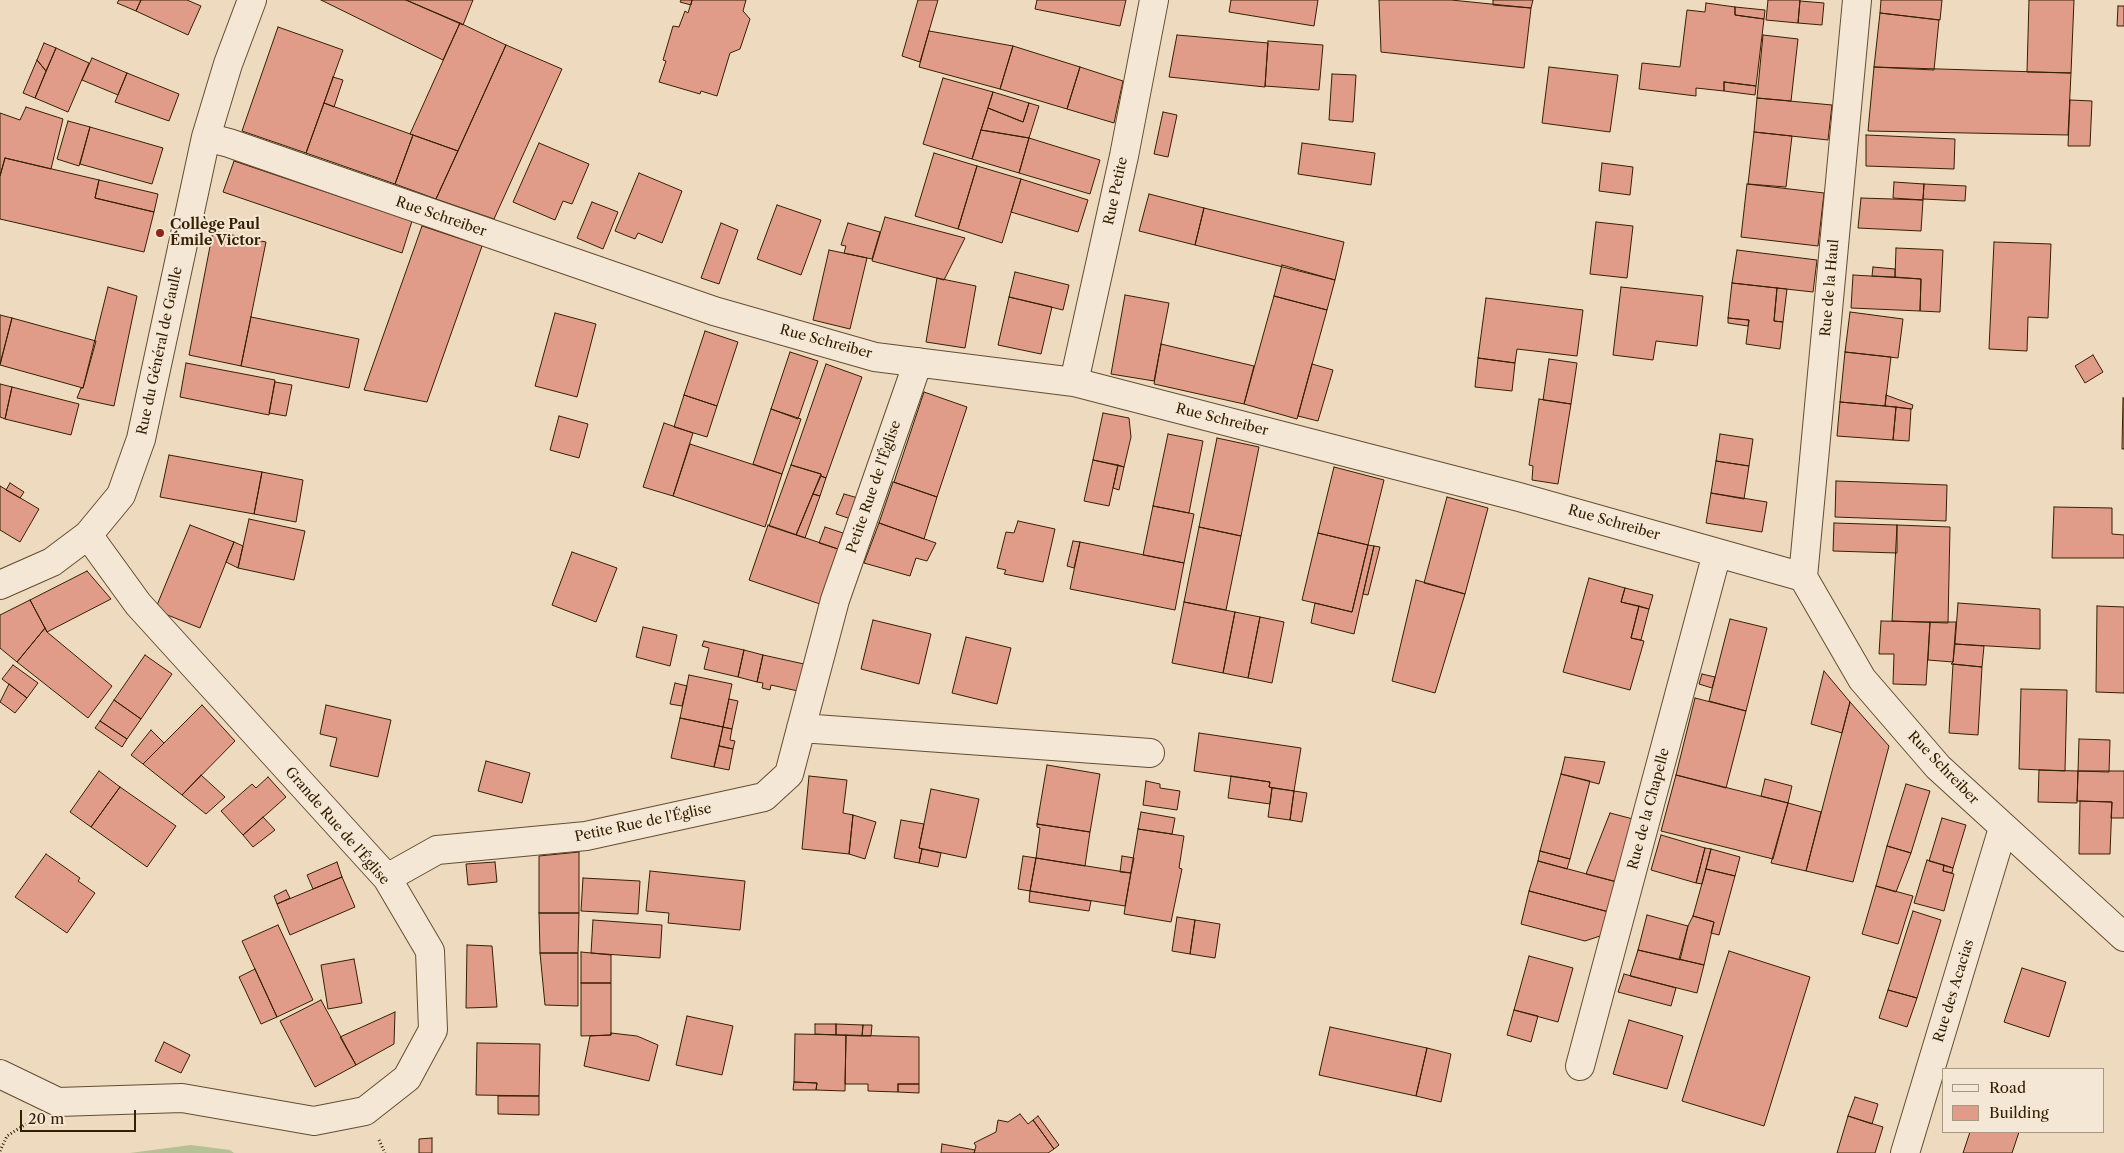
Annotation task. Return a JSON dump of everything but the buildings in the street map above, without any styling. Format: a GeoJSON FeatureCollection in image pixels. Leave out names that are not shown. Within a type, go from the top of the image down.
{"type":"FeatureCollection","features":[{"type":"Feature","properties":{"kind":"street","name":"Rue du Général de Gaulle"},"geometry":{"type":"LineString","coordinates":[[0,586],[52,562],[88,535],[121,495],[141,439],[206,137],[228,64],[252,0]]}},
{"type":"Feature","properties":{"kind":"street","name":"Rue Petite"},"geometry":{"type":"LineString","coordinates":[[1074,382],[1124,156],[1154,0]]}},
{"type":"Feature","properties":{"kind":"street","name":"Rue de la Haul"},"geometry":{"type":"LineString","coordinates":[[1803,577],[1857,0]]}},
{"type":"Feature","properties":{"kind":"street","name":"Rue Schreiber"},"geometry":{"type":"LineString","coordinates":[[206,137],[714,311],[875,357],[1074,382],[1519,496],[1803,577],[1862,679],[1938,767],[2003,828],[2113,912],[2124,936]]}},
{"type":"Feature","properties":{"kind":"street","name":"Petite Rue de l'Église"},"geometry":{"type":"LineString","coordinates":[[386,878],[437,850],[586,836],[764,797],[789,774],[835,600],[918,362]]}},
{"type":"Feature","properties":{"kind":"street","name":"Grande Rue de l'Église"},"geometry":{"type":"LineString","coordinates":[[0,1074],[58,1102],[182,1098],[314,1121],[365,1111],[407,1078],[433,1030],[430,951],[386,878],[138,604],[88,535]]}},
{"type":"Feature","properties":{"kind":"street","name":"Rue de la Chapelle"},"geometry":{"type":"LineString","coordinates":[[1580,1066],[1717,552]]}},
{"type":"Feature","properties":{"kind":"street"},"geometry":{"type":"LineString","coordinates":[[801,728],[1150,753]]}},
{"type":"Feature","properties":{"kind":"street","name":"Rue des Acacias"},"geometry":{"type":"LineString","coordinates":[[1905,1153],[2003,828]]}},
{"type":"Feature","properties":{"kind":"green space"},"geometry":{"type":"Polygon","coordinates":[[[191,1145],[230,1150],[234,1153],[130,1153],[191,1145]]]}},
{"type":"Feature","properties":{"kind":"place","name":"Collège Paul Émile Victor"},"geometry":{"type":"Point","coordinates":[160,233]}}]}
